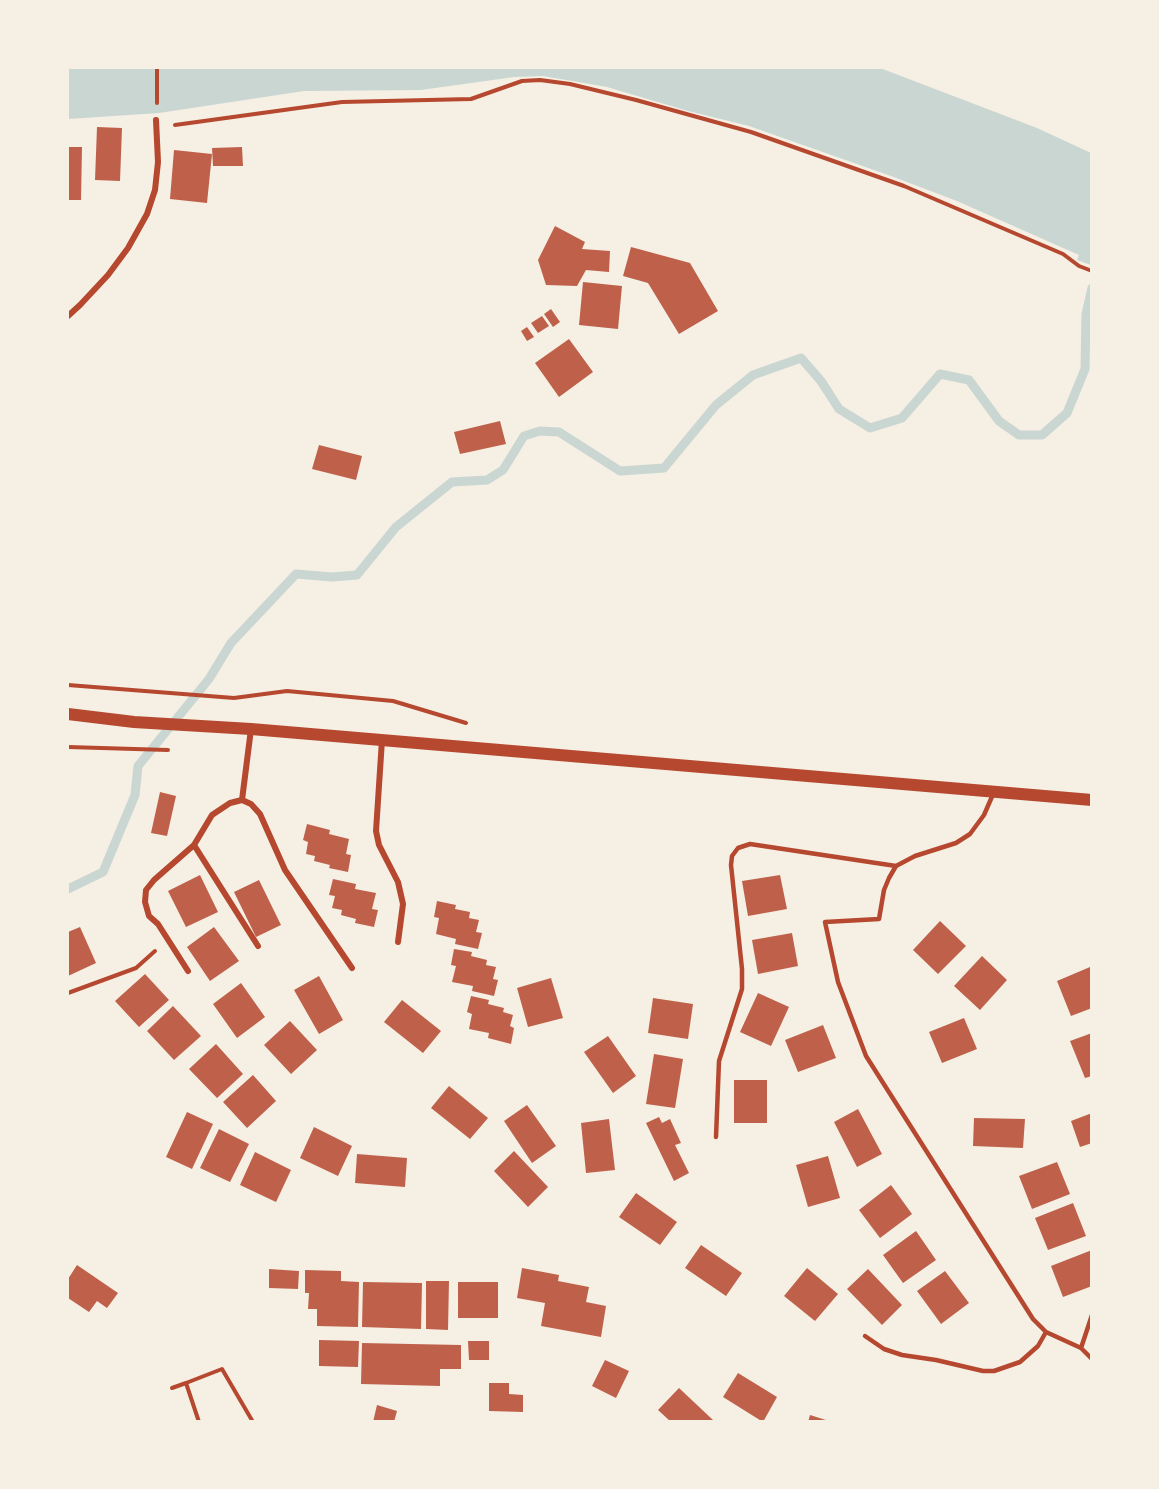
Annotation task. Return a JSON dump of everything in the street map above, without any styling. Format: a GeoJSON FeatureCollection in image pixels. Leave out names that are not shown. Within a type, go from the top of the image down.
{"type":"FeatureCollection","features":[{"type":"Feature","properties":{"kind":"main road"},"geometry":{"type":"LineString","coordinates":[[68,714],[134,722],[215,726],[1092,800]]}},
{"type":"Feature","properties":{"kind":"street"},"geometry":{"type":"LineString","coordinates":[[68,316],[108,275],[128,248],[147,214],[155,190],[158,162],[157,123]]}},
{"type":"Feature","properties":{"kind":"street"},"geometry":{"type":"LineString","coordinates":[[242,800],[251,729]]}},
{"type":"Feature","properties":{"kind":"street"},"geometry":{"type":"LineString","coordinates":[[382,740],[376,831],[379,845],[398,882],[403,904],[398,942]]}},
{"type":"Feature","properties":{"kind":"street"},"geometry":{"type":"LineString","coordinates":[[188,971],[158,924],[149,915],[145,902],[146,890],[153,880],[194,845],[212,815],[230,803],[242,800],[251,804],[260,814],[285,870],[352,968]]}},
{"type":"Feature","properties":{"kind":"street"},"geometry":{"type":"LineString","coordinates":[[194,845],[258,946]]}},
{"type":"Feature","properties":{"kind":"lane"},"geometry":{"type":"LineString","coordinates":[[994,791],[984,815],[970,834],[956,843],[915,856],[896,866],[888,878],[879,919],[825,922],[838,982],[866,1056],[1034,1320],[1046,1332],[1081,1348],[1092,1359]]}},
{"type":"Feature","properties":{"kind":"lane"},"geometry":{"type":"LineString","coordinates":[[716,1137],[719,1061],[742,989],[732,856],[738,848],[750,844],[896,866]]}},
{"type":"Feature","properties":{"kind":"lane"},"geometry":{"type":"LineString","coordinates":[[1081,1348],[1092,1315]]}},
{"type":"Feature","properties":{"kind":"lane"},"geometry":{"type":"LineString","coordinates":[[865,1336],[884,1349],[902,1355],[983,1371],[994,1371],[1020,1362],[1038,1346],[1046,1332]]}},
{"type":"Feature","properties":{"kind":"path"},"geometry":{"type":"LineString","coordinates":[[157,68],[157,123],[342,102],[471,99],[522,81],[540,80],[570,84],[751,132],[903,186],[1063,254],[1092,272]]}},
{"type":"Feature","properties":{"kind":"path"},"geometry":{"type":"LineString","coordinates":[[68,685],[234,698],[287,692],[393,701],[465,723],[476,724]]}},
{"type":"Feature","properties":{"kind":"path"},"geometry":{"type":"LineString","coordinates":[[68,747],[168,750]]}},
{"type":"Feature","properties":{"kind":"path"},"geometry":{"type":"LineString","coordinates":[[68,993],[136,968],[168,940]]}},
{"type":"Feature","properties":{"kind":"path"},"geometry":{"type":"LineString","coordinates":[[172,1388],[222,1369],[253,1422]]}},
{"type":"Feature","properties":{"kind":"path"},"geometry":{"type":"LineString","coordinates":[[186,1383],[199,1422]]}},
{"type":"Feature","properties":{"kind":"shaded area"},"geometry":{"type":"Polygon","coordinates":[[[68,68],[880,68],[1037,128],[1091,153],[1091,265],[1077,260],[1079,255],[957,201],[891,176],[749,126],[607,87],[543,76],[514,77],[421,90],[304,91],[159,113],[68,119],[68,68]]]}},
{"type":"Feature","properties":{"kind":"building"},"geometry":{"type":"Polygon","coordinates":[[[97,127],[122,128],[120,181],[95,180],[97,127]]]}},
{"type":"Feature","properties":{"kind":"building"},"geometry":{"type":"Polygon","coordinates":[[[68,147],[82,147],[81,200],[68,200],[68,147]]]}},
{"type":"Feature","properties":{"kind":"building"},"geometry":{"type":"Polygon","coordinates":[[[242,147],[243,166],[213,166],[212,148],[242,147]]]}},
{"type":"Feature","properties":{"kind":"building"},"geometry":{"type":"Polygon","coordinates":[[[174,150],[212,154],[207,203],[170,199],[174,150]]]}},
{"type":"Feature","properties":{"kind":"building"},"geometry":{"type":"Polygon","coordinates":[[[555,226],[585,242],[582,249],[610,251],[609,272],[586,270],[577,286],[546,285],[538,260],[555,226]]]}},
{"type":"Feature","properties":{"kind":"building"},"geometry":{"type":"Polygon","coordinates":[[[631,247],[690,263],[718,311],[679,334],[648,283],[623,276],[631,247]]]}},
{"type":"Feature","properties":{"kind":"building"},"geometry":{"type":"Polygon","coordinates":[[[583,282],[622,286],[618,329],[579,325],[583,282]]]}},
{"type":"Feature","properties":{"kind":"building"},"geometry":{"type":"Polygon","coordinates":[[[551,309],[560,322],[553,327],[544,314],[551,309]]]}},
{"type":"Feature","properties":{"kind":"building"},"geometry":{"type":"Polygon","coordinates":[[[542,316],[549,326],[538,333],[531,323],[542,316]]]}},
{"type":"Feature","properties":{"kind":"building"},"geometry":{"type":"Polygon","coordinates":[[[527,327],[534,337],[527,341],[521,331],[527,327]]]}},
{"type":"Feature","properties":{"kind":"building"},"geometry":{"type":"Polygon","coordinates":[[[569,339],[593,372],[559,397],[535,363],[569,339]]]}},
{"type":"Feature","properties":{"kind":"building"},"geometry":{"type":"Polygon","coordinates":[[[500,421],[506,444],[460,454],[454,432],[500,421]]]}},
{"type":"Feature","properties":{"kind":"building"},"geometry":{"type":"Polygon","coordinates":[[[319,445],[362,456],[356,480],[312,469],[319,445]]]}},
{"type":"Feature","properties":{"kind":"building"},"geometry":{"type":"Polygon","coordinates":[[[160,792],[176,796],[167,836],[151,833],[160,792]]]}},
{"type":"Feature","properties":{"kind":"building"},"geometry":{"type":"Polygon","coordinates":[[[307,824],[330,830],[329,834],[349,839],[346,854],[351,855],[348,872],[329,868],[330,865],[314,861],[315,856],[306,854],[308,842],[303,840],[307,824]]]}},
{"type":"Feature","properties":{"kind":"building"},"geometry":{"type":"Polygon","coordinates":[[[200,875],[218,912],[186,927],[168,891],[200,875]]]}},
{"type":"Feature","properties":{"kind":"building"},"geometry":{"type":"Polygon","coordinates":[[[780,875],[787,909],[748,916],[742,881],[780,875]]]}},
{"type":"Feature","properties":{"kind":"building"},"geometry":{"type":"Polygon","coordinates":[[[333,879],[356,884],[355,889],[376,893],[372,909],[378,910],[374,927],[355,923],[356,919],[341,915],[342,910],[332,908],[335,896],[329,895],[333,879]]]}},
{"type":"Feature","properties":{"kind":"building"},"geometry":{"type":"Polygon","coordinates":[[[259,880],[281,925],[256,937],[234,892],[259,880]]]}},
{"type":"Feature","properties":{"kind":"building"},"geometry":{"type":"Polygon","coordinates":[[[437,901],[456,905],[455,909],[470,912],[469,918],[479,920],[476,932],[482,933],[478,949],[455,944],[456,939],[436,934],[439,918],[434,917],[437,901]]]}},
{"type":"Feature","properties":{"kind":"building"},"geometry":{"type":"Polygon","coordinates":[[[940,921],[966,946],[938,974],[913,950],[940,921]]]}},
{"type":"Feature","properties":{"kind":"building"},"geometry":{"type":"Polygon","coordinates":[[[80,927],[96,963],[68,976],[68,932],[80,927]]]}},
{"type":"Feature","properties":{"kind":"building"},"geometry":{"type":"Polygon","coordinates":[[[214,927],[239,961],[210,981],[187,947],[214,927]]]}},
{"type":"Feature","properties":{"kind":"building"},"geometry":{"type":"Polygon","coordinates":[[[792,933],[798,966],[758,974],[752,940],[792,933]]]}},
{"type":"Feature","properties":{"kind":"building"},"geometry":{"type":"Polygon","coordinates":[[[454,949],[472,952],[471,956],[487,960],[486,965],[496,967],[493,979],[498,980],[494,996],[472,991],[473,986],[452,982],[456,966],[451,965],[454,949]]]}},
{"type":"Feature","properties":{"kind":"building"},"geometry":{"type":"Polygon","coordinates":[[[982,956],[1007,980],[980,1010],[954,986],[982,956]]]}},
{"type":"Feature","properties":{"kind":"building"},"geometry":{"type":"Polygon","coordinates":[[[1090,967],[1092,1008],[1071,1016],[1057,981],[1090,967]]]}},
{"type":"Feature","properties":{"kind":"building"},"geometry":{"type":"Polygon","coordinates":[[[145,974],[169,1000],[139,1027],[115,1001],[145,974]]]}},
{"type":"Feature","properties":{"kind":"building"},"geometry":{"type":"Polygon","coordinates":[[[319,976],[343,1020],[319,1034],[294,990],[319,976]]]}},
{"type":"Feature","properties":{"kind":"building"},"geometry":{"type":"Polygon","coordinates":[[[551,978],[563,1018],[528,1027],[517,988],[551,978]]]}},
{"type":"Feature","properties":{"kind":"building"},"geometry":{"type":"Polygon","coordinates":[[[241,983],[265,1017],[237,1038],[213,1004],[241,983]]]}},
{"type":"Feature","properties":{"kind":"building"},"geometry":{"type":"Polygon","coordinates":[[[758,993],[789,1007],[771,1046],[740,1032],[758,993]]]}},
{"type":"Feature","properties":{"kind":"building"},"geometry":{"type":"Polygon","coordinates":[[[471,996],[489,1000],[488,1004],[504,1008],[503,1012],[513,1015],[510,1026],[514,1028],[511,1044],[488,1038],[489,1033],[469,1029],[472,1014],[467,1012],[471,996]]]}},
{"type":"Feature","properties":{"kind":"building"},"geometry":{"type":"Polygon","coordinates":[[[653,998],[693,1004],[688,1039],[648,1033],[653,998]]]}},
{"type":"Feature","properties":{"kind":"building"},"geometry":{"type":"Polygon","coordinates":[[[402,1000],[441,1031],[423,1053],[384,1022],[402,1000]]]}},
{"type":"Feature","properties":{"kind":"building"},"geometry":{"type":"Polygon","coordinates":[[[173,1006],[201,1036],[174,1060],[147,1031],[173,1006]]]}},
{"type":"Feature","properties":{"kind":"building"},"geometry":{"type":"Polygon","coordinates":[[[964,1018],[977,1049],[942,1063],[929,1032],[964,1018]]]}},
{"type":"Feature","properties":{"kind":"building"},"geometry":{"type":"Polygon","coordinates":[[[290,1021],[317,1050],[291,1074],[264,1045],[290,1021]]]}},
{"type":"Feature","properties":{"kind":"building"},"geometry":{"type":"Polygon","coordinates":[[[823,1025],[836,1058],[798,1072],[785,1040],[823,1025]]]}},
{"type":"Feature","properties":{"kind":"building"},"geometry":{"type":"Polygon","coordinates":[[[1092,1033],[1092,1076],[1085,1078],[1070,1041],[1092,1033]]]}},
{"type":"Feature","properties":{"kind":"building"},"geometry":{"type":"Polygon","coordinates":[[[608,1036],[636,1076],[613,1093],[584,1052],[608,1036]]]}},
{"type":"Feature","properties":{"kind":"building"},"geometry":{"type":"Polygon","coordinates":[[[216,1044],[243,1074],[217,1098],[189,1069],[216,1044]]]}},
{"type":"Feature","properties":{"kind":"building"},"geometry":{"type":"Polygon","coordinates":[[[654,1054],[683,1059],[675,1108],[646,1104],[654,1054]]]}},
{"type":"Feature","properties":{"kind":"building"},"geometry":{"type":"Polygon","coordinates":[[[253,1075],[276,1101],[247,1128],[223,1102],[253,1075]]]}},
{"type":"Feature","properties":{"kind":"building"},"geometry":{"type":"Polygon","coordinates":[[[734,1080],[767,1080],[767,1123],[734,1123],[734,1080]]]}},
{"type":"Feature","properties":{"kind":"building"},"geometry":{"type":"Polygon","coordinates":[[[449,1086],[488,1118],[470,1139],[431,1108],[449,1086]]]}},
{"type":"Feature","properties":{"kind":"building"},"geometry":{"type":"Polygon","coordinates":[[[527,1105],[556,1146],[532,1163],[504,1121],[527,1105]]]}},
{"type":"Feature","properties":{"kind":"building"},"geometry":{"type":"Polygon","coordinates":[[[858,1109],[882,1154],[857,1167],[834,1122],[858,1109]]]}},
{"type":"Feature","properties":{"kind":"building"},"geometry":{"type":"Polygon","coordinates":[[[187,1112],[213,1124],[192,1169],[166,1157],[187,1112]]]}},
{"type":"Feature","properties":{"kind":"building"},"geometry":{"type":"Polygon","coordinates":[[[1092,1113],[1092,1143],[1080,1147],[1071,1121],[1092,1113]]]}},
{"type":"Feature","properties":{"kind":"building"},"geometry":{"type":"Polygon","coordinates":[[[659,1117],[662,1123],[670,1119],[681,1143],[675,1145],[689,1173],[674,1181],[646,1123],[659,1117]]]}},
{"type":"Feature","properties":{"kind":"building"},"geometry":{"type":"Polygon","coordinates":[[[974,1118],[1025,1119],[1023,1148],[973,1146],[974,1118]]]}},
{"type":"Feature","properties":{"kind":"building"},"geometry":{"type":"Polygon","coordinates":[[[609,1119],[615,1170],[586,1173],[581,1123],[609,1119]]]}},
{"type":"Feature","properties":{"kind":"building"},"geometry":{"type":"Polygon","coordinates":[[[314,1127],[352,1146],[338,1176],[300,1158],[314,1127]]]}},
{"type":"Feature","properties":{"kind":"building"},"geometry":{"type":"Polygon","coordinates":[[[219,1129],[249,1144],[230,1182],[200,1168],[219,1129]]]}},
{"type":"Feature","properties":{"kind":"building"},"geometry":{"type":"Polygon","coordinates":[[[514,1151],[548,1187],[528,1207],[494,1171],[514,1151]]]}},
{"type":"Feature","properties":{"kind":"building"},"geometry":{"type":"Polygon","coordinates":[[[255,1152],[291,1170],[276,1202],[240,1185],[255,1152]]]}},
{"type":"Feature","properties":{"kind":"building"},"geometry":{"type":"Polygon","coordinates":[[[357,1154],[407,1158],[405,1187],[355,1183],[357,1154]]]}},
{"type":"Feature","properties":{"kind":"building"},"geometry":{"type":"Polygon","coordinates":[[[828,1156],[840,1198],[808,1207],[796,1165],[828,1156]]]}},
{"type":"Feature","properties":{"kind":"building"},"geometry":{"type":"Polygon","coordinates":[[[1057,1162],[1070,1194],[1032,1209],[1019,1176],[1057,1162]]]}},
{"type":"Feature","properties":{"kind":"building"},"geometry":{"type":"Polygon","coordinates":[[[891,1185],[912,1214],[880,1238],[859,1210],[891,1185]]]}},
{"type":"Feature","properties":{"kind":"building"},"geometry":{"type":"Polygon","coordinates":[[[636,1193],[677,1222],[660,1245],[619,1217],[636,1193]]]}},
{"type":"Feature","properties":{"kind":"building"},"geometry":{"type":"Polygon","coordinates":[[[1073,1203],[1086,1236],[1048,1250],[1035,1218],[1073,1203]]]}},
{"type":"Feature","properties":{"kind":"building"},"geometry":{"type":"Polygon","coordinates":[[[916,1231],[936,1260],[903,1283],[883,1255],[916,1231]]]}},
{"type":"Feature","properties":{"kind":"building"},"geometry":{"type":"Polygon","coordinates":[[[701,1245],[742,1273],[726,1296],[685,1268],[701,1245]]]}},
{"type":"Feature","properties":{"kind":"building"},"geometry":{"type":"Polygon","coordinates":[[[1092,1250],[1092,1286],[1063,1297],[1051,1266],[1092,1250]]]}},
{"type":"Feature","properties":{"kind":"building"},"geometry":{"type":"Polygon","coordinates":[[[77,1265],[118,1293],[107,1308],[97,1301],[89,1312],[68,1298],[68,1279],[77,1265]]]}},
{"type":"Feature","properties":{"kind":"building"},"geometry":{"type":"Polygon","coordinates":[[[522,1268],[559,1275],[558,1281],[589,1287],[586,1302],[606,1306],[601,1337],[541,1326],[545,1303],[517,1298],[522,1268]]]}},
{"type":"Feature","properties":{"kind":"building"},"geometry":{"type":"Polygon","coordinates":[[[807,1268],[838,1294],[815,1321],[784,1296],[807,1268]]]}},
{"type":"Feature","properties":{"kind":"building"},"geometry":{"type":"Polygon","coordinates":[[[269,1269],[299,1271],[298,1289],[269,1288],[269,1269]]]}},
{"type":"Feature","properties":{"kind":"building"},"geometry":{"type":"Polygon","coordinates":[[[868,1269],[902,1305],[882,1325],[847,1289],[868,1269]]]}},
{"type":"Feature","properties":{"kind":"building"},"geometry":{"type":"Polygon","coordinates":[[[305,1270],[341,1271],[341,1281],[359,1282],[358,1327],[317,1326],[317,1309],[308,1309],[309,1293],[305,1293],[305,1270]]]}},
{"type":"Feature","properties":{"kind":"building"},"geometry":{"type":"Polygon","coordinates":[[[945,1271],[969,1303],[941,1324],[917,1291],[945,1271]]]}},
{"type":"Feature","properties":{"kind":"building"},"geometry":{"type":"Polygon","coordinates":[[[426,1281],[449,1281],[448,1330],[426,1329],[426,1281]]]}},
{"type":"Feature","properties":{"kind":"building"},"geometry":{"type":"Polygon","coordinates":[[[363,1282],[422,1283],[421,1329],[362,1327],[363,1282]]]}},
{"type":"Feature","properties":{"kind":"building"},"geometry":{"type":"Polygon","coordinates":[[[458,1282],[498,1282],[498,1318],[458,1318],[458,1282]]]}},
{"type":"Feature","properties":{"kind":"building"},"geometry":{"type":"Polygon","coordinates":[[[319,1340],[359,1341],[358,1367],[319,1366],[319,1340]]]}},
{"type":"Feature","properties":{"kind":"building"},"geometry":{"type":"Polygon","coordinates":[[[468,1341],[489,1341],[489,1360],[469,1360],[468,1341]]]}},
{"type":"Feature","properties":{"kind":"building"},"geometry":{"type":"Polygon","coordinates":[[[362,1343],[461,1345],[461,1369],[440,1369],[440,1386],[361,1384],[362,1343]]]}},
{"type":"Feature","properties":{"kind":"building"},"geometry":{"type":"Polygon","coordinates":[[[605,1360],[629,1371],[616,1398],[592,1386],[605,1360]]]}},
{"type":"Feature","properties":{"kind":"building"},"geometry":{"type":"Polygon","coordinates":[[[738,1373],[777,1397],[763,1422],[723,1397],[738,1373]]]}},
{"type":"Feature","properties":{"kind":"building"},"geometry":{"type":"Polygon","coordinates":[[[489,1383],[509,1383],[509,1394],[523,1395],[523,1412],[489,1411],[489,1383]]]}},
{"type":"Feature","properties":{"kind":"building"},"geometry":{"type":"Polygon","coordinates":[[[679,1388],[713,1420],[712,1422],[671,1422],[658,1410],[679,1388]]]}},
{"type":"Feature","properties":{"kind":"building"},"geometry":{"type":"Polygon","coordinates":[[[377,1405],[397,1411],[394,1422],[373,1422],[377,1405]]]}},
{"type":"Feature","properties":{"kind":"building"},"geometry":{"type":"Polygon","coordinates":[[[810,1415],[829,1421],[829,1422],[808,1422],[810,1415]]]}},
{"type":"Feature","properties":{"kind":"waterway"},"geometry":{"type":"LineString","coordinates":[[68,889],[103,872],[135,795],[138,766],[209,679],[231,643],[296,574],[332,577],[357,575],[396,527],[452,482],[487,480],[503,470],[524,436],[540,431],[559,432],[620,471],[664,468],[716,405],[753,375],[801,358],[821,381],[839,409],[870,428],[902,418],[940,374],[969,380],[999,421],[1019,435],[1042,435],[1067,413],[1085,369],[1086,314],[1092,288]]}}]}
